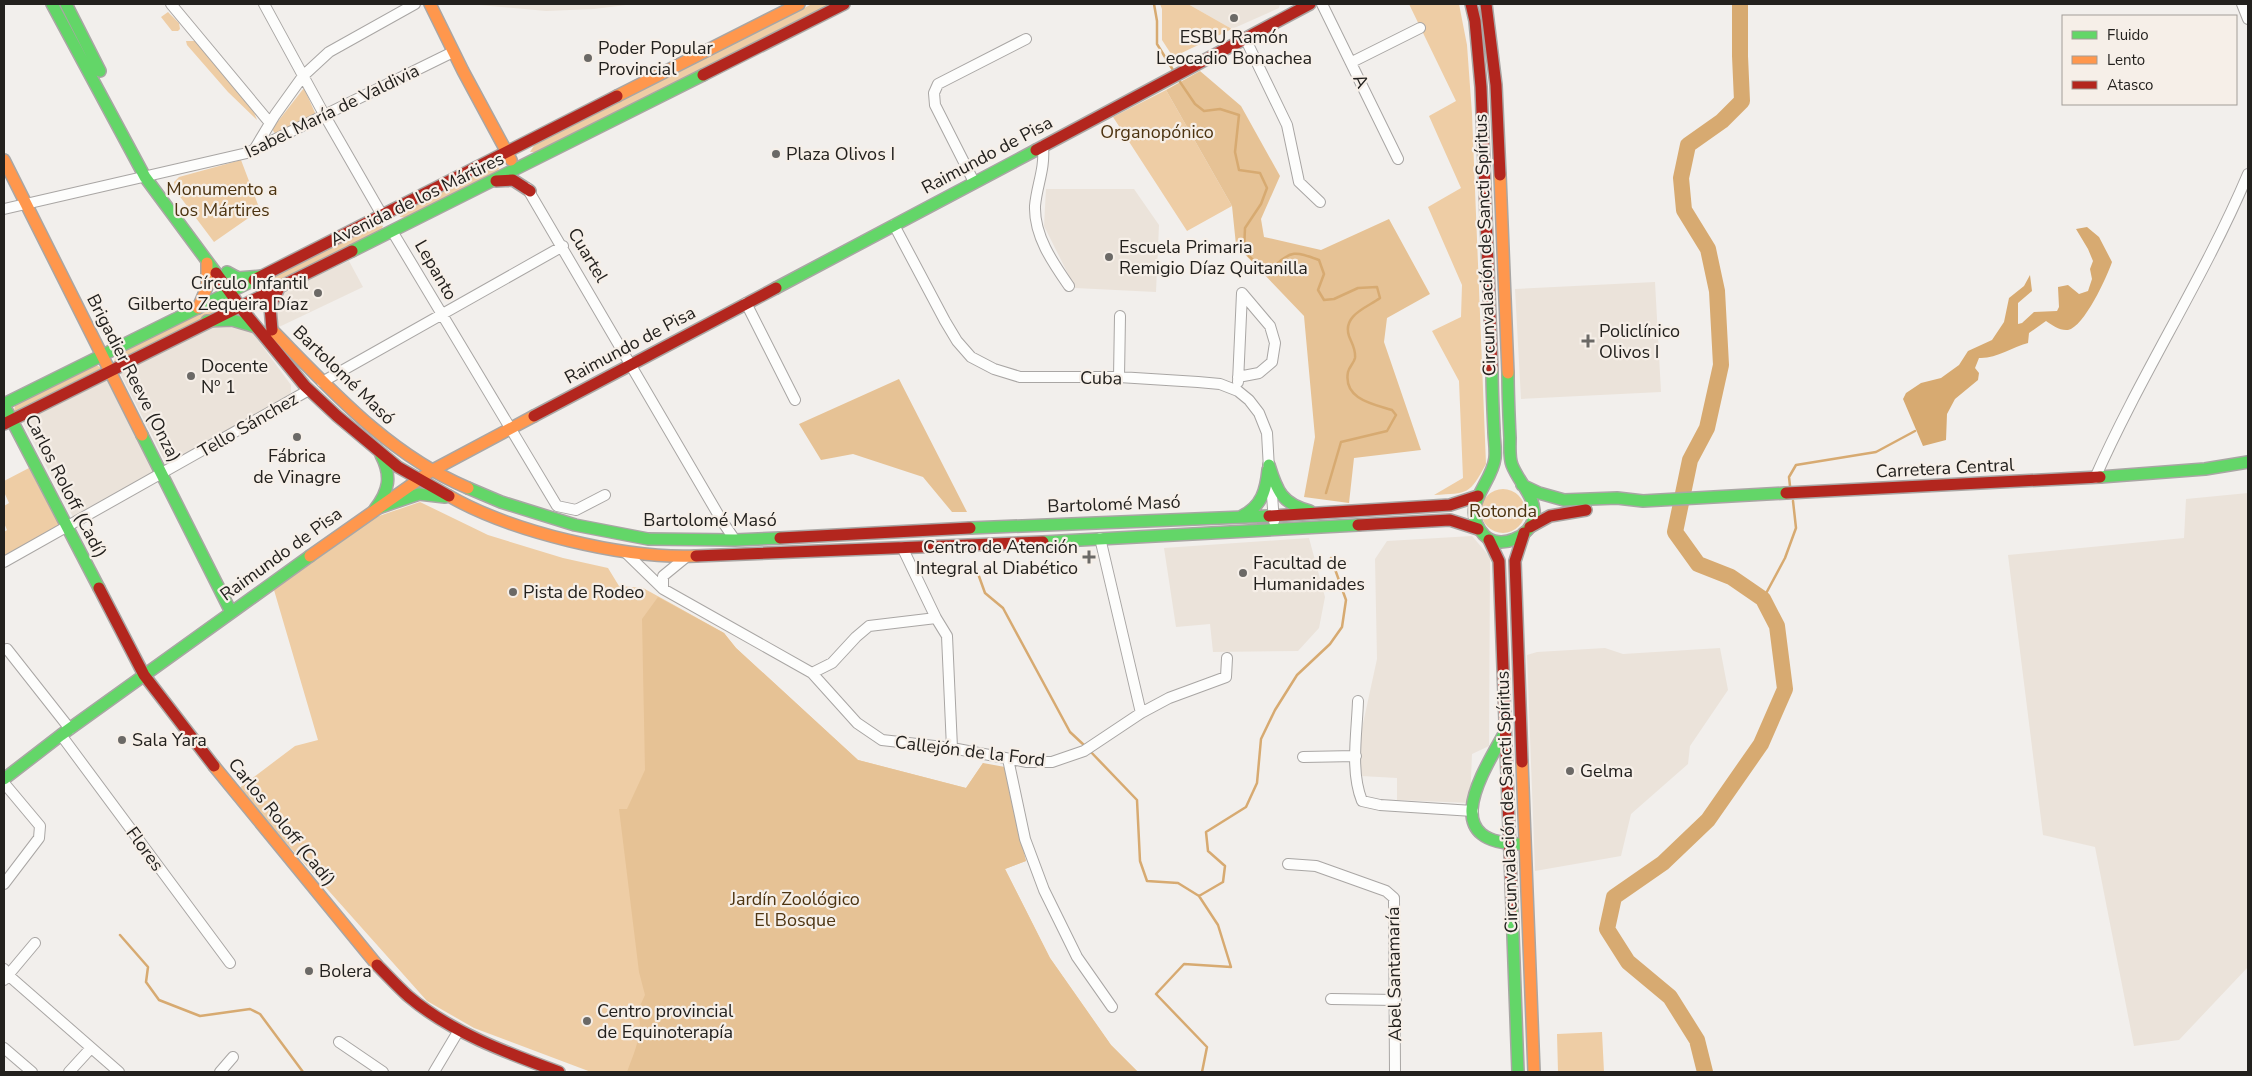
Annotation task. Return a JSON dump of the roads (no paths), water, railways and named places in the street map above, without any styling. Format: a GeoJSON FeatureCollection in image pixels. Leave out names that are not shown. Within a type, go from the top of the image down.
{"type":"FeatureCollection","features":[{"type":"Feature","properties":{"kind":"main road"},"geometry":{"type":"LineString","coordinates":[[52,4],[151,176],[206,261],[245,304]]}},
{"type":"Feature","properties":{"kind":"main road"},"geometry":{"type":"LineString","coordinates":[[66,4],[151,176],[227,272],[234,290]]}},
{"type":"Feature","properties":{"kind":"main road","name":"Cuartel"},"geometry":{"type":"LineString","coordinates":[[430,4],[453,52],[517,170]]}},
{"type":"Feature","properties":{"kind":"main road","name":"Avenida de los Mártires"},"geometry":{"type":"LineString","coordinates":[[4,405],[799,4]]}},
{"type":"Feature","properties":{"kind":"main road","name":"Avenida de los Mártires"},"geometry":{"type":"LineString","coordinates":[[8,422],[208,321],[279,288],[517,170],[844,4]]}},
{"type":"Feature","properties":{"kind":"main road","name":"Raimundo de Pisa"},"geometry":{"type":"LineString","coordinates":[[4,778],[231,612],[431,470],[1310,4]]}},
{"type":"Feature","properties":{"kind":"main road","name":"Circunvalación de Sancti Spíritus"},"geometry":{"type":"LineString","coordinates":[[1471,4],[1475,21],[1481,87],[1495,458],[1486,484]]}},
{"type":"Feature","properties":{"kind":"main road","name":"Circunvalación de Sancti Spíritus"},"geometry":{"type":"LineString","coordinates":[[1486,4],[1496,85],[1511,462],[1521,484]]}},
{"type":"Feature","properties":{"kind":"main road"},"geometry":{"type":"LineString","coordinates":[[489,118],[506,136],[515,140],[531,140]]}},
{"type":"Feature","properties":{"kind":"main road"},"geometry":{"type":"LineString","coordinates":[[484,162],[490,150],[489,118]]}},
{"type":"Feature","properties":{"kind":"main road","name":"Brigadier Reeve (Onza)"},"geometry":{"type":"LineString","coordinates":[[4,160],[231,612]]}},
{"type":"Feature","properties":{"kind":"main road"},"geometry":{"type":"LineString","coordinates":[[530,191],[528,173],[533,161]]}},
{"type":"Feature","properties":{"kind":"main road"},"geometry":{"type":"LineString","coordinates":[[492,181],[512,180],[530,191]]}},
{"type":"Feature","properties":{"kind":"main road","name":"Lepanto"},"geometry":{"type":"LineString","coordinates":[[382,214],[392,231]]}},
{"type":"Feature","properties":{"kind":"main road"},"geometry":{"type":"LineString","coordinates":[[198,308],[209,286],[210,277],[206,261]]}},
{"type":"Feature","properties":{"kind":"main road"},"geometry":{"type":"LineString","coordinates":[[227,272],[238,278],[262,276]]}},
{"type":"Feature","properties":{"kind":"main road"},"geometry":{"type":"LineString","coordinates":[[272,330],[270,307],[279,288]]}},
{"type":"Feature","properties":{"kind":"main road","name":"Bartolomé Masó"},"geometry":{"type":"LineString","coordinates":[[245,304],[258,328],[309,390],[398,467],[452,498],[497,518],[547,535],[625,552],[686,557],[1274,531],[1450,520],[1478,529]]}},
{"type":"Feature","properties":{"kind":"main road","name":"Bartolomé Masó"},"geometry":{"type":"LineString","coordinates":[[245,304],[322,382],[372,428],[431,470],[456,484],[501,502],[575,525],[648,539],[735,540],[1056,524],[1237,518],[1450,505],[1478,496]]}},
{"type":"Feature","properties":{"kind":"main road"},"geometry":{"type":"LineString","coordinates":[[208,321],[226,318],[236,319],[258,328]]}},
{"type":"Feature","properties":{"kind":"main road","name":"Carlos Roloff (Cadí)"},"geometry":{"type":"LineString","coordinates":[[4,405],[8,422],[68,526],[144,675],[243,803],[369,957],[408,996],[459,1030],[521,1058],[559,1072]]}},
{"type":"Feature","properties":{"kind":"main road"},"geometry":{"type":"LineString","coordinates":[[375,509],[384,498],[389,483],[387,464],[380,452]]}},
{"type":"Feature","properties":{"kind":"main road","name":"Carretera Central"},"geometry":{"type":"LineString","coordinates":[[1643,501],[2095,478],[2205,469],[2248,462]]}},
{"type":"Feature","properties":{"kind":"main road"},"geometry":{"type":"LineString","coordinates":[[1269,465],[1281,498],[1293,506],[1325,513]]}},
{"type":"Feature","properties":{"kind":"main road"},"geometry":{"type":"LineString","coordinates":[[1237,518],[1250,513],[1258,506],[1264,496],[1269,465]]}},
{"type":"Feature","properties":{"kind":"main road"},"geometry":{"type":"LineString","coordinates":[[1504,479],[1521,484],[1539,493],[1564,500],[1617,498],[1643,501],[1618,508],[1564,512],[1540,519],[1512,541],[1500,542],[1489,540],[1478,529],[1474,511],[1478,496],[1486,484],[1504,479]]}},
{"type":"Feature","properties":{"kind":"main road"},"geometry":{"type":"LineString","coordinates":[[1521,484],[1532,499],[1535,507],[1534,518],[1527,530]]}},
{"type":"Feature","properties":{"kind":"main road"},"geometry":{"type":"LineString","coordinates":[[375,509],[419,494],[452,498]]}},
{"type":"Feature","properties":{"kind":"main road","name":"Circunvalación de Sancti Spíritus"},"geometry":{"type":"LineString","coordinates":[[1527,530],[1515,561],[1534,1072]]}},
{"type":"Feature","properties":{"kind":"main road"},"geometry":{"type":"LineString","coordinates":[[709,556],[714,540]]}},
{"type":"Feature","properties":{"kind":"main road","name":"Circunvalación de Sancti Spíritus"},"geometry":{"type":"LineString","coordinates":[[1489,540],[1498,561],[1518,1072]]}},
{"type":"Feature","properties":{"kind":"main road"},"geometry":{"type":"LineString","coordinates":[[1502,654],[1519,646]]}},
{"type":"Feature","properties":{"kind":"main road"},"geometry":{"type":"LineString","coordinates":[[1505,731],[1480,778],[1475,791],[1473,811],[1476,826],[1484,837],[1497,844],[1526,844]]}},
{"type":"Feature","properties":{"kind":"street"},"geometry":{"type":"LineString","coordinates":[[171,4],[270,123]]}},
{"type":"Feature","properties":{"kind":"street","name":"Lepanto"},"geometry":{"type":"LineString","coordinates":[[264,4],[325,116],[382,214]]}},
{"type":"Feature","properties":{"kind":"street"},"geometry":{"type":"LineString","coordinates":[[254,150],[270,123],[303,76],[329,52],[416,4]]}},
{"type":"Feature","properties":{"kind":"street","name":"A"},"geometry":{"type":"LineString","coordinates":[[1322,4],[1398,159]]}},
{"type":"Feature","properties":{"kind":"street"},"geometry":{"type":"LineString","coordinates":[[2242,4],[2248,19]]}},
{"type":"Feature","properties":{"kind":"street"},"geometry":{"type":"LineString","coordinates":[[1352,62],[1420,28]]}},
{"type":"Feature","properties":{"kind":"street"},"geometry":{"type":"LineString","coordinates":[[1245,38],[1287,125],[1299,182],[1320,202]]}},
{"type":"Feature","properties":{"kind":"street"},"geometry":{"type":"LineString","coordinates":[[974,182],[935,106],[934,93],[938,84],[1026,39]]}},
{"type":"Feature","properties":{"kind":"street","name":"Isabel María de Valdivia"},"geometry":{"type":"LineString","coordinates":[[4,209],[247,154],[453,52]]}},
{"type":"Feature","properties":{"kind":"street"},"geometry":{"type":"LineString","coordinates":[[1043,146],[1045,162],[1035,205],[1036,223],[1044,246],[1069,286]]}},
{"type":"Feature","properties":{"kind":"street","name":"Cuartel"},"geometry":{"type":"LineString","coordinates":[[517,170],[722,521],[735,540]]}},
{"type":"Feature","properties":{"kind":"street"},"geometry":{"type":"LineString","coordinates":[[2095,478],[2114,433],[2175,320],[2248,174]]}},
{"type":"Feature","properties":{"kind":"street","name":"Cuba"},"geometry":{"type":"LineString","coordinates":[[894,225],[957,341],[971,357],[1000,371],[1020,377],[1119,377],[1198,382],[1220,384],[1238,391],[1249,400],[1259,413],[1267,433],[1274,531]]}},
{"type":"Feature","properties":{"kind":"street","name":"Lepanto"},"geometry":{"type":"LineString","coordinates":[[392,231],[558,506],[576,510],[605,495]]}},
{"type":"Feature","properties":{"kind":"street"},"geometry":{"type":"LineString","coordinates":[[322,382],[563,246]]}},
{"type":"Feature","properties":{"kind":"street"},"geometry":{"type":"LineString","coordinates":[[1238,377],[1260,374],[1272,362],[1274,342],[1270,326],[1242,293],[1238,377],[1238,391]]}},
{"type":"Feature","properties":{"kind":"street"},"geometry":{"type":"LineString","coordinates":[[746,303],[795,400]]}},
{"type":"Feature","properties":{"kind":"street"},"geometry":{"type":"LineString","coordinates":[[1119,377],[1120,316]]}},
{"type":"Feature","properties":{"kind":"street","name":"Tello Sánchez"},"geometry":{"type":"LineString","coordinates":[[4,562],[309,390]]}},
{"type":"Feature","properties":{"kind":"street"},"geometry":{"type":"LineString","coordinates":[[714,540],[722,521]]}},
{"type":"Feature","properties":{"kind":"street"},"geometry":{"type":"LineString","coordinates":[[1100,538],[1141,713]]}},
{"type":"Feature","properties":{"kind":"street"},"geometry":{"type":"LineString","coordinates":[[902,546],[936,618],[947,636],[952,748]]}},
{"type":"Feature","properties":{"kind":"street","name":"Callejón de la Ford"},"geometry":{"type":"LineString","coordinates":[[625,552],[663,589],[812,673],[857,723],[882,740],[952,748],[1008,759],[1052,762],[1084,751],[1141,713],[1169,698],[1226,677],[1227,658]]}},
{"type":"Feature","properties":{"kind":"street"},"geometry":{"type":"LineString","coordinates":[[663,589],[663,576],[686,557]]}},
{"type":"Feature","properties":{"kind":"street"},"geometry":{"type":"LineString","coordinates":[[812,673],[832,663],[869,626],[936,618]]}},
{"type":"Feature","properties":{"kind":"street","name":"Flores"},"geometry":{"type":"LineString","coordinates":[[7,649],[230,963]]}},
{"type":"Feature","properties":{"kind":"street"},"geometry":{"type":"LineString","coordinates":[[1358,701],[1357,789],[1362,801],[1473,811]]}},
{"type":"Feature","properties":{"kind":"street"},"geometry":{"type":"LineString","coordinates":[[1303,757],[1356,756]]}},
{"type":"Feature","properties":{"kind":"street"},"geometry":{"type":"LineString","coordinates":[[1008,759],[1026,839],[1044,890],[1077,958],[1112,1008]]}},
{"type":"Feature","properties":{"kind":"street"},"geometry":{"type":"LineString","coordinates":[[4,783],[40,826],[39,838],[4,884]]}},
{"type":"Feature","properties":{"kind":"street","name":"Abel Santamaría"},"geometry":{"type":"LineString","coordinates":[[1288,864],[1316,866],[1386,891],[1394,898],[1395,1072]]}},
{"type":"Feature","properties":{"kind":"street"},"geometry":{"type":"LineString","coordinates":[[35,943],[5,975],[119,1072]]}},
{"type":"Feature","properties":{"kind":"street"},"geometry":{"type":"LineString","coordinates":[[1330,999],[1396,1000]]}},
{"type":"Feature","properties":{"kind":"street"},"geometry":{"type":"LineString","coordinates":[[434,1072],[459,1030]]}},
{"type":"Feature","properties":{"kind":"street"},"geometry":{"type":"LineString","coordinates":[[339,1042],[383,1072]]}},
{"type":"Feature","properties":{"kind":"street"},"geometry":{"type":"LineString","coordinates":[[4,1048],[32,1072]]}},
{"type":"Feature","properties":{"kind":"street"},"geometry":{"type":"LineString","coordinates":[[70,1072],[91,1048]]}},
{"type":"Feature","properties":{"kind":"street"},"geometry":{"type":"LineString","coordinates":[[220,1072],[233,1057]]}},
{"type":"Feature","properties":{"kind":"waterway"},"geometry":{"type":"LineString","coordinates":[[1154,4],[1157,21],[1157,44],[1173,70]]}},
{"type":"Feature","properties":{"kind":"waterway"},"geometry":{"type":"LineString","coordinates":[[1705,1072],[1697,1040],[1670,997],[1628,962],[1607,929],[1614,897],[1663,863],[1708,820],[1761,744],[1785,689],[1777,626],[1763,599],[1731,577],[1698,564],[1675,532],[1690,460],[1707,428],[1721,365],[1717,291],[1708,249],[1684,210],[1681,178],[1688,145],[1722,121],[1742,101],[1740,4]]}},
{"type":"Feature","properties":{"kind":"waterway"},"geometry":{"type":"LineString","coordinates":[[1178,79],[1195,104],[1204,111],[1220,109],[1239,115],[1235,152],[1239,170],[1260,173],[1267,188],[1261,204],[1245,228],[1244,251],[1256,263],[1274,267],[1285,257],[1295,254],[1319,260],[1324,274],[1318,290],[1324,300],[1334,299],[1358,288],[1377,287],[1380,298],[1357,312],[1349,322],[1349,336],[1355,355],[1349,368],[1348,381],[1350,388],[1361,399],[1392,410],[1396,415],[1387,431],[1341,442],[1326,493]]}},
{"type":"Feature","properties":{"kind":"waterway"},"geometry":{"type":"LineString","coordinates":[[1790,486],[1789,477],[1796,465],[1876,452],[1915,431]]}},
{"type":"Feature","properties":{"kind":"waterway"},"geometry":{"type":"LineString","coordinates":[[1763,599],[1785,558],[1796,528],[1793,501]]}},
{"type":"Feature","properties":{"kind":"waterway"},"geometry":{"type":"LineString","coordinates":[[1202,1072],[1207,1047],[1156,994],[1184,964],[1231,967],[1218,925],[1199,896],[1223,882],[1225,866],[1208,851],[1206,832],[1246,807],[1257,783],[1261,739],[1275,710],[1297,675],[1330,644],[1342,627],[1346,600],[1331,558]]}},
{"type":"Feature","properties":{"kind":"waterway"},"geometry":{"type":"LineString","coordinates":[[976,568],[985,593],[1003,608],[1070,732],[1085,746]]}},
{"type":"Feature","properties":{"kind":"waterway"},"geometry":{"type":"LineString","coordinates":[[1089,750],[1137,800],[1140,861],[1147,881],[1178,883],[1199,896]]}},
{"type":"Feature","properties":{"kind":"waterway"},"geometry":{"type":"LineString","coordinates":[[120,935],[148,967],[146,982],[159,1000],[200,1016],[250,1009],[260,1014],[303,1072]]}},
{"type":"Feature","properties":{"kind":"place","name":"ESBU Ramón Leocadio Bonachea"},"geometry":{"type":"Point","coordinates":[1234,18]}},
{"type":"Feature","properties":{"kind":"place","name":"Poder Popular Provincial"},"geometry":{"type":"Point","coordinates":[588,58]}},
{"type":"Feature","properties":{"kind":"place","name":"Plaza Olivos I"},"geometry":{"type":"Point","coordinates":[776,154]}},
{"type":"Feature","properties":{"kind":"place","name":"Escuela Primaria Remigio Díaz Quitanilla"},"geometry":{"type":"Point","coordinates":[1109,257]}},
{"type":"Feature","properties":{"kind":"place","name":"Círculo Infantil Gilberto Zequeira Díaz"},"geometry":{"type":"Point","coordinates":[318,293]}},
{"type":"Feature","properties":{"kind":"place","name":"Policlínico Olivos I"},"geometry":{"type":"Point","coordinates":[1588,341]}},
{"type":"Feature","properties":{"kind":"place","name":"Docente Nº 1"},"geometry":{"type":"Point","coordinates":[191,376]}},
{"type":"Feature","properties":{"kind":"place","name":"Fábrica de Vinagre"},"geometry":{"type":"Point","coordinates":[297,437]}},
{"type":"Feature","properties":{"kind":"place","name":"Centro de Atención Integral al Diabético"},"geometry":{"type":"Point","coordinates":[1089,557]}},
{"type":"Feature","properties":{"kind":"place","name":"Facultad de Humanidades"},"geometry":{"type":"Point","coordinates":[1243,573]}},
{"type":"Feature","properties":{"kind":"place","name":"Pista de Rodeo"},"geometry":{"type":"Point","coordinates":[513,592]}},
{"type":"Feature","properties":{"kind":"place","name":"Sala Yara"},"geometry":{"type":"Point","coordinates":[122,740]}},
{"type":"Feature","properties":{"kind":"place","name":"Gelma"},"geometry":{"type":"Point","coordinates":[1570,771]}},
{"type":"Feature","properties":{"kind":"place","name":"Bolera"},"geometry":{"type":"Point","coordinates":[309,971]}},
{"type":"Feature","properties":{"kind":"place","name":"Centro provincial de Equinoterapía"},"geometry":{"type":"Point","coordinates":[587,1021]}},
{"type":"Feature","properties":{"kind":"park label","name":"Organopónico"},"geometry":{"type":"Point","coordinates":[1157,132]}},
{"type":"Feature","properties":{"kind":"park label","name":"Monumento a los Mártires"},"geometry":{"type":"Point","coordinates":[222,199]}},
{"type":"Feature","properties":{"kind":"park label","name":"Rotonda"},"geometry":{"type":"Point","coordinates":[1503,511]}},
{"type":"Feature","properties":{"kind":"park label","name":"Jardín Zoológico El Bosque"},"geometry":{"type":"Point","coordinates":[795,910]}}]}
